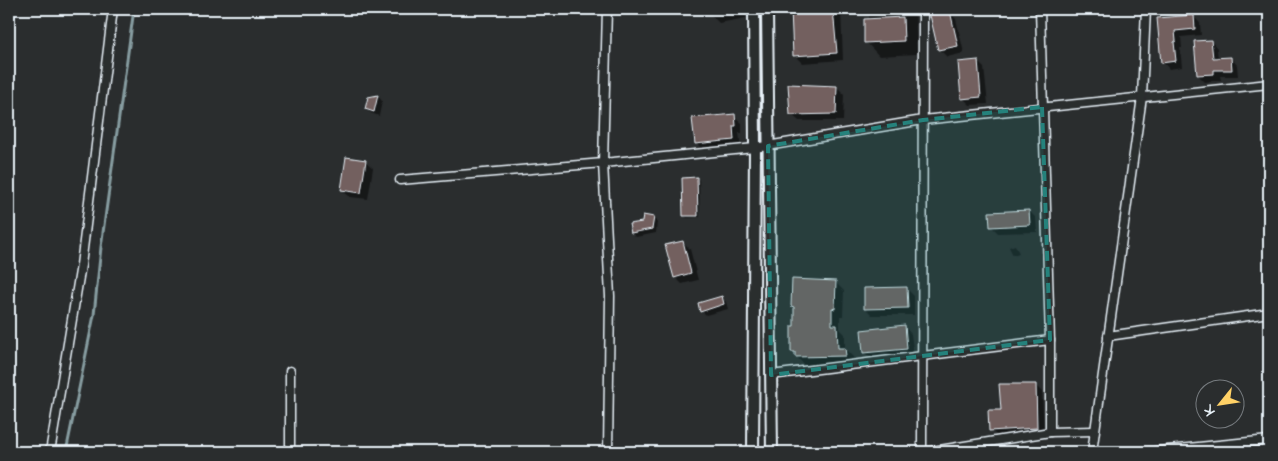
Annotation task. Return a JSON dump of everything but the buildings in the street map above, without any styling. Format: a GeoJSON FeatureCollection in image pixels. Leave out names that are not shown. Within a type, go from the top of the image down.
{"type":"FeatureCollection","features":[{"type":"Feature","properties":{"kind":"street"},"geometry":{"type":"LineString","coordinates":[[50,452],[81,265],[113,9]]}},
{"type":"Feature","properties":{"kind":"street"},"geometry":{"type":"LineString","coordinates":[[607,9],[603,163],[610,296],[608,452]]}},
{"type":"Feature","properties":{"kind":"street"},"geometry":{"type":"LineString","coordinates":[[753,452],[754,9]]}},
{"type":"Feature","properties":{"kind":"street"},"geometry":{"type":"LineString","coordinates":[[767,9],[772,452]]}},
{"type":"Feature","properties":{"kind":"street"},"geometry":{"type":"LineString","coordinates":[[922,452],[923,9]]}},
{"type":"Feature","properties":{"kind":"street"},"geometry":{"type":"LineString","coordinates":[[1040,9],[1050,340],[1050,432]]}},
{"type":"Feature","properties":{"kind":"street"},"geometry":{"type":"LineString","coordinates":[[1092,452],[1142,97],[1146,9]]}},
{"type":"Feature","properties":{"kind":"street"},"geometry":{"type":"LineString","coordinates":[[400,180],[755,148],[924,120],[1269,84]]}},
{"type":"Feature","properties":{"kind":"street"},"geometry":{"type":"LineString","coordinates":[[1108,336],[1269,313]]}},
{"type":"Feature","properties":{"kind":"street"},"geometry":{"type":"LineString","coordinates":[[771,375],[1050,340]]}},
{"type":"Feature","properties":{"kind":"street"},"geometry":{"type":"LineString","coordinates":[[290,372],[290,452]]}},
{"type":"Feature","properties":{"kind":"street"},"geometry":{"type":"LineString","coordinates":[[927,452],[977,448],[1050,432],[1094,431]]}},
{"type":"Feature","properties":{"kind":"street"},"geometry":{"type":"LineString","coordinates":[[1148,452],[1219,449],[1269,440]]}},
{"type":"Feature","properties":{"kind":"highlighted area"},"geometry":{"type":"Polygon","coordinates":[[[1042,107],[1050,340],[771,375],[768,146],[923,120],[1042,107]]]}},
{"type":"Feature","properties":{"kind":"waterway"},"geometry":{"type":"LineString","coordinates":[[66,452],[94,315],[101,247],[134,9]]}}]}
